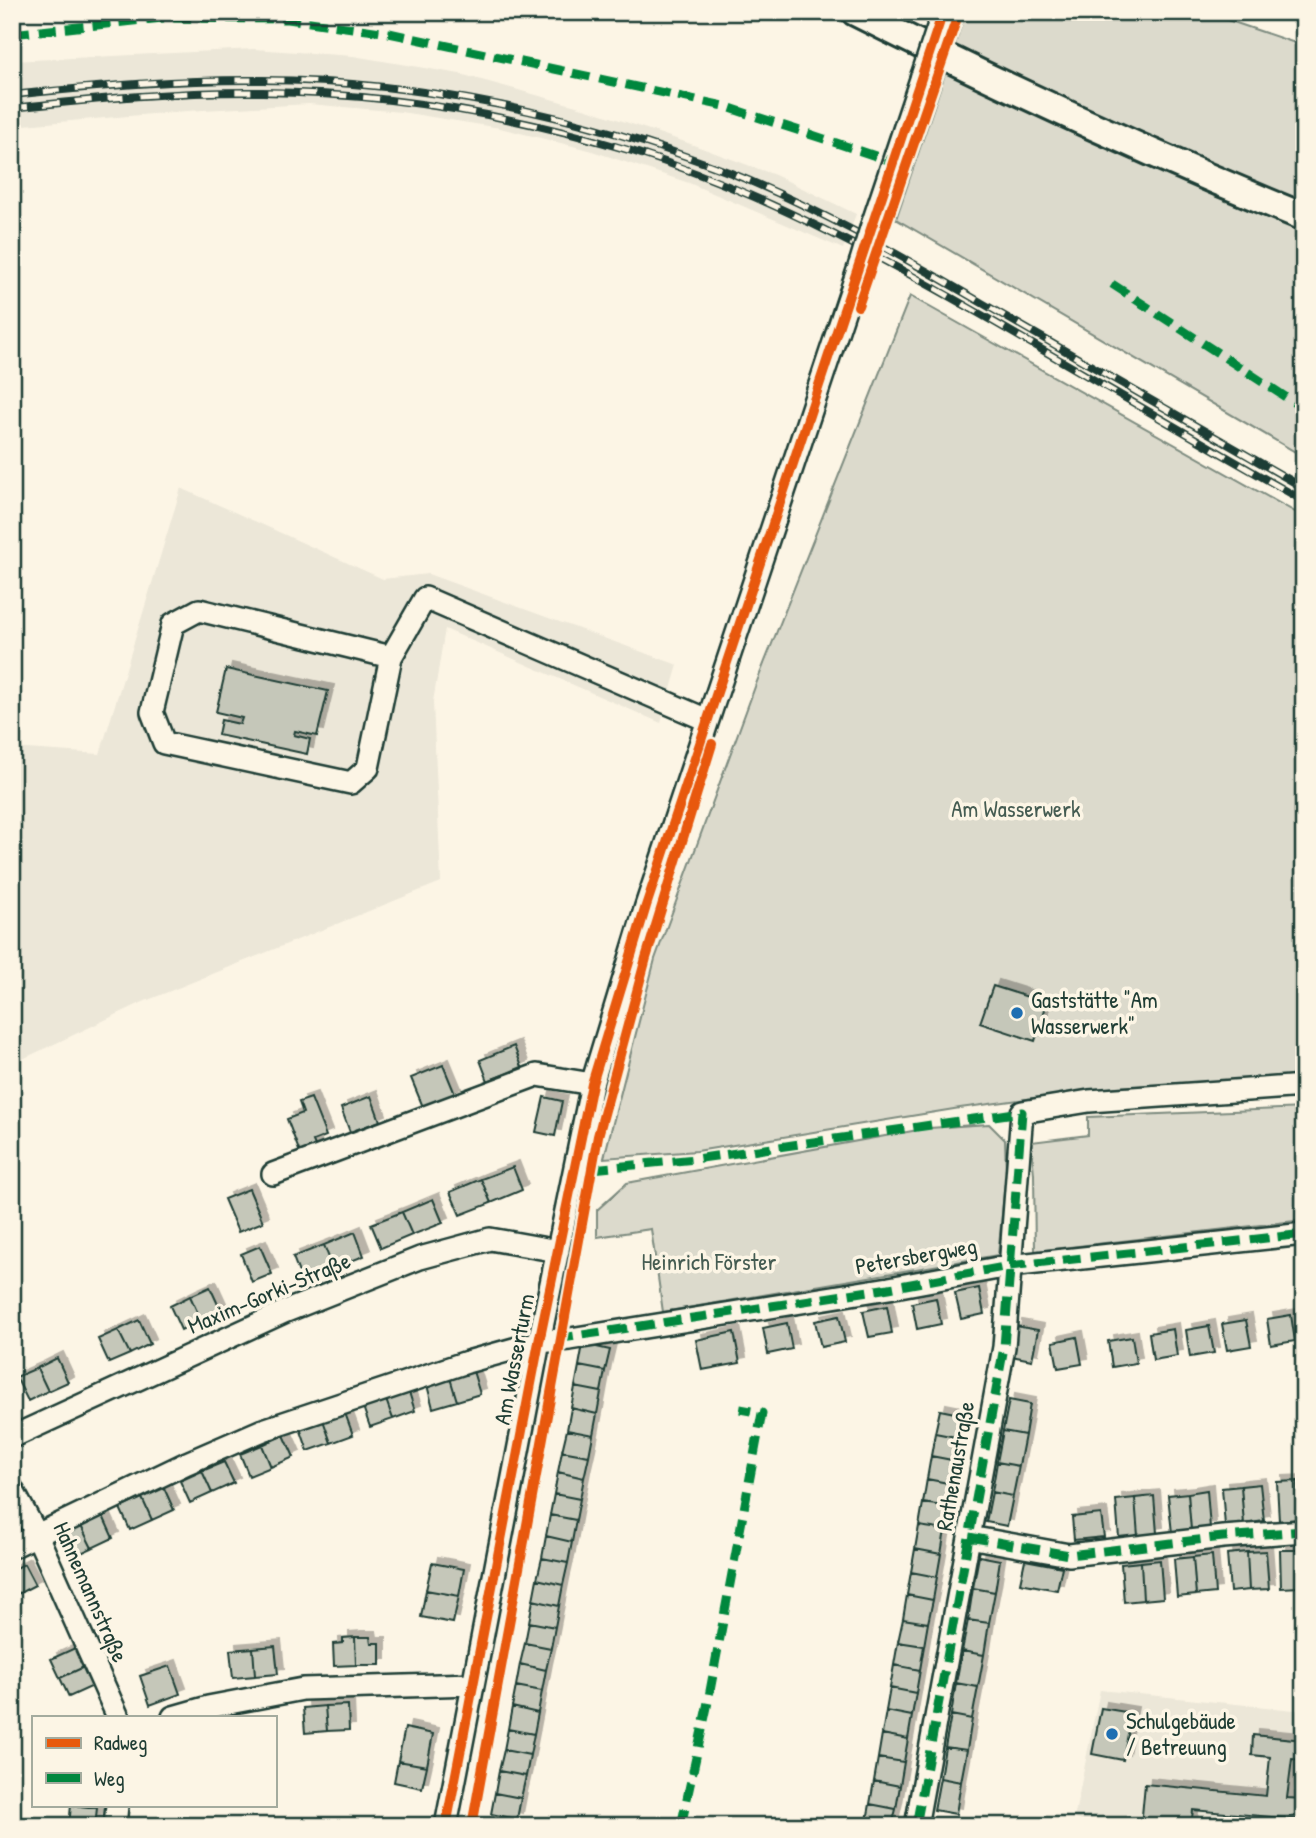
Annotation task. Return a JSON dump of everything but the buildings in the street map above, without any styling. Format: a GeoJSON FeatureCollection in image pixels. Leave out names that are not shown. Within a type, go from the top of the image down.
{"type":"FeatureCollection","features":[{"type":"Feature","properties":{"kind":"main road"},"geometry":{"type":"LineString","coordinates":[[855,12],[995,82],[1207,178],[1304,217]]}},
{"type":"Feature","properties":{"kind":"street","name":"Am Wasserturm"},"geometry":{"type":"LineString","coordinates":[[446,1826],[539,1342],[592,1084],[646,906],[941,18]]}},
{"type":"Feature","properties":{"kind":"street"},"geometry":{"type":"LineString","coordinates":[[391,657],[199,610],[173,624],[152,712],[164,743],[351,783],[368,768],[391,657],[425,598],[707,720]]}},
{"type":"Feature","properties":{"kind":"street"},"geometry":{"type":"LineString","coordinates":[[273,1174],[537,1075],[592,1084]]}},
{"type":"Feature","properties":{"kind":"street","name":"Rathenaustraße"},"geometry":{"type":"LineString","coordinates":[[916,1826],[1004,1347],[1022,1112],[1089,1101],[1304,1086]]}},
{"type":"Feature","properties":{"kind":"street","name":"Petersbergweg"},"geometry":{"type":"LineString","coordinates":[[539,1342],[864,1292],[1009,1266],[1304,1234]]}},
{"type":"Feature","properties":{"kind":"street","name":"Maxim-Gorki-Straße"},"geometry":{"type":"LineString","coordinates":[[12,1437],[284,1312],[420,1258],[491,1239],[558,1251]]}},
{"type":"Feature","properties":{"kind":"street"},"geometry":{"type":"LineString","coordinates":[[12,1546],[263,1430],[467,1362],[539,1342]]}},
{"type":"Feature","properties":{"kind":"street","name":"Hahnemannstraße"},"geometry":{"type":"LineString","coordinates":[[12,1489],[36,1534],[118,1716]]}},
{"type":"Feature","properties":{"kind":"street"},"geometry":{"type":"LineString","coordinates":[[969,1537],[1069,1555],[1223,1536],[1304,1531]]}},
{"type":"Feature","properties":{"kind":"street"},"geometry":{"type":"LineString","coordinates":[[176,1716],[208,1707],[303,1689],[473,1684]]}},
{"type":"Feature","properties":{"kind":"street"},"geometry":{"type":"LineString","coordinates":[[115,1826],[117,1806]]}},
{"type":"Feature","properties":{"kind":"shaded area"},"geometry":{"type":"Polygon","coordinates":[[[254,49],[353,56],[460,74],[587,109],[688,143],[775,175],[856,214],[843,249],[689,183],[589,150],[500,128],[401,112],[309,104],[12,126],[12,61],[254,49]]]}},
{"type":"Feature","properties":{"kind":"shaded area"},"geometry":{"type":"Polygon","coordinates":[[[181,488],[383,579],[428,574],[678,665],[661,723],[445,629],[433,702],[441,882],[143,1002],[12,1064],[12,748],[100,754],[181,488]]]}},
{"type":"Feature","properties":{"kind":"shaded area"},"geometry":{"type":"Polygon","coordinates":[[[1100,1690],[1304,1711],[1304,1826],[1107,1826],[1074,1819],[1100,1690]]]}},
{"type":"Feature","properties":{"kind":"green space"},"geometry":{"type":"Polygon","coordinates":[[[966,12],[1204,12],[1304,46],[1304,457],[896,219],[966,12]]]}},
{"type":"Feature","properties":{"kind":"green space","name":"Am Wasserwerk"},"geometry":{"type":"Polygon","coordinates":[[[910,296],[1304,517],[1304,1078],[1116,1087],[960,1108],[697,1151],[604,1158],[655,959],[756,684],[910,296]]]}},
{"type":"Feature","properties":{"kind":"green space"},"geometry":{"type":"Polygon","coordinates":[[[1304,1108],[1304,1220],[1035,1251],[1031,1142],[1088,1135],[1088,1117],[1304,1108]]]}},
{"type":"Feature","properties":{"kind":"green space","name":"Heinrich Förster"},"geometry":{"type":"Polygon","coordinates":[[[989,1124],[1005,1140],[1006,1173],[998,1255],[663,1312],[651,1229],[597,1237],[597,1210],[627,1183],[929,1128],[989,1124]]]}},
{"type":"Feature","properties":{"kind":"railway"},"geometry":{"type":"LineString","coordinates":[[12,95],[168,82],[322,82],[382,87],[501,105],[617,134],[731,173],[838,222],[1304,488]]}},
{"type":"Feature","properties":{"kind":"railway"},"geometry":{"type":"LineString","coordinates":[[12,108],[168,94],[309,93],[449,108],[542,127],[632,151],[733,188],[831,233],[973,310],[1304,501]]}},
{"type":"Feature","properties":{"kind":"marked path"},"geometry":{"type":"LineString","coordinates":[[12,34],[162,18],[288,19],[389,33],[724,106],[900,164]]}},
{"type":"Feature","properties":{"kind":"marked path"},"geometry":{"type":"LineString","coordinates":[[1112,284],[1304,409]]}},
{"type":"Feature","properties":{"kind":"marked path"},"geometry":{"type":"LineString","coordinates":[[592,1169],[695,1159],[1022,1112],[1004,1347],[916,1826]]}},
{"type":"Feature","properties":{"kind":"marked path"},"geometry":{"type":"LineString","coordinates":[[556,1339],[889,1288],[1009,1266],[1304,1234]]}},
{"type":"Feature","properties":{"kind":"marked path"},"geometry":{"type":"LineString","coordinates":[[681,1826],[707,1707],[762,1413],[740,1409]]}},
{"type":"Feature","properties":{"kind":"marked path"},"geometry":{"type":"LineString","coordinates":[[969,1537],[1069,1555],[1223,1537],[1304,1531]]}},
{"type":"Feature","properties":{"kind":"cycle path"},"geometry":{"type":"LineString","coordinates":[[446,1826],[539,1342],[592,1084],[646,906],[943,12]]}},
{"type":"Feature","properties":{"kind":"cycle path"},"geometry":{"type":"LineString","coordinates":[[858,306],[959,12]]}},
{"type":"Feature","properties":{"kind":"cycle path"},"geometry":{"type":"LineString","coordinates":[[472,1826],[598,1136],[646,958],[712,744]]}},
{"type":"Feature","properties":{"kind":"place","name":"Gaststätte \"Am Wasserwerk\""},"geometry":{"type":"Point","coordinates":[1017,1013]}},
{"type":"Feature","properties":{"kind":"place","name":"Schulgebäude / Betreuung"},"geometry":{"type":"Point","coordinates":[1112,1734]}}]}
